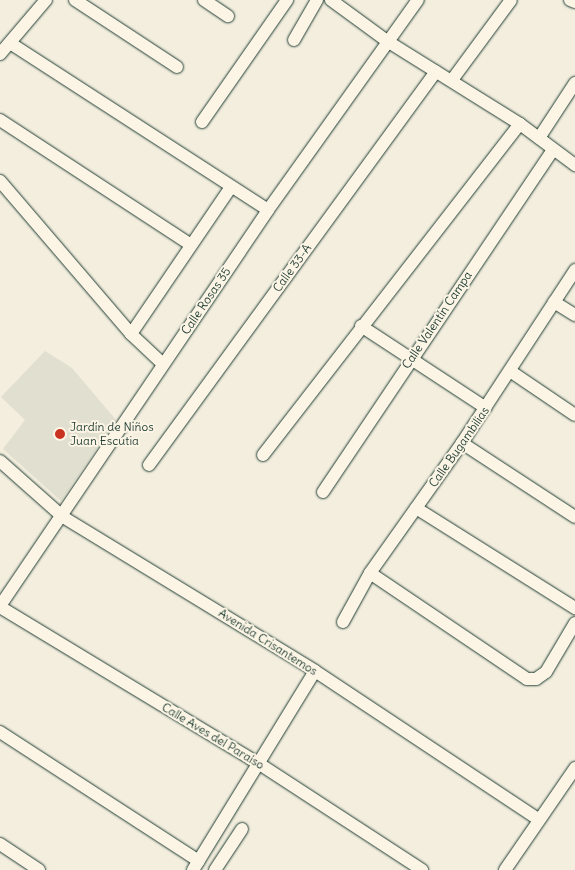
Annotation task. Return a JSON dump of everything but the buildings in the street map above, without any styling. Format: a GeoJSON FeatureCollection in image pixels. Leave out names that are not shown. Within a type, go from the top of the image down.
{"type":"FeatureCollection","features":[{"type":"Feature","properties":{"kind":"street"},"geometry":{"type":"LineString","coordinates":[[0,54],[46,0]]}},
{"type":"Feature","properties":{"kind":"street"},"geometry":{"type":"LineString","coordinates":[[75,0],[177,67]]}},
{"type":"Feature","properties":{"kind":"street"},"geometry":{"type":"LineString","coordinates":[[204,0],[228,16]]}},
{"type":"Feature","properties":{"kind":"street"},"geometry":{"type":"LineString","coordinates":[[202,122],[287,0]]}},
{"type":"Feature","properties":{"kind":"street"},"geometry":{"type":"LineString","coordinates":[[294,40],[317,0]]}},
{"type":"Feature","properties":{"kind":"street"},"geometry":{"type":"LineString","coordinates":[[332,0],[387,41],[520,124],[575,165]]}},
{"type":"Feature","properties":{"kind":"street","name":"Calle Rosas 35"},"geometry":{"type":"LineString","coordinates":[[0,607],[63,517],[163,364],[268,210],[418,0]]}},
{"type":"Feature","properties":{"kind":"street"},"geometry":{"type":"LineString","coordinates":[[452,80],[511,0]]}},
{"type":"Feature","properties":{"kind":"street"},"geometry":{"type":"LineString","coordinates":[[570,0],[575,2]]}},
{"type":"Feature","properties":{"kind":"street"},"geometry":{"type":"LineString","coordinates":[[10,43],[268,210]]}},
{"type":"Feature","properties":{"kind":"street","name":"Calle 33-A"},"geometry":{"type":"LineString","coordinates":[[149,465],[436,71]]}},
{"type":"Feature","properties":{"kind":"street"},"geometry":{"type":"LineString","coordinates":[[539,138],[575,83]]}},
{"type":"Feature","properties":{"kind":"street"},"geometry":{"type":"LineString","coordinates":[[0,120],[191,245]]}},
{"type":"Feature","properties":{"kind":"street"},"geometry":{"type":"LineString","coordinates":[[263,455],[361,326],[520,124]]}},
{"type":"Feature","properties":{"kind":"street","name":"Calle Valentín Campa"},"geometry":{"type":"LineString","coordinates":[[323,492],[553,150]]}},
{"type":"Feature","properties":{"kind":"street"},"geometry":{"type":"LineString","coordinates":[[0,181],[131,334],[163,364]]}},
{"type":"Feature","properties":{"kind":"street"},"geometry":{"type":"LineString","coordinates":[[131,334],[231,187]]}},
{"type":"Feature","properties":{"kind":"street","name":"Calle Bugambilias"},"geometry":{"type":"LineString","coordinates":[[343,622],[370,573],[486,408],[575,270]]}},
{"type":"Feature","properties":{"kind":"street"},"geometry":{"type":"LineString","coordinates":[[554,302],[575,315]]}},
{"type":"Feature","properties":{"kind":"street"},"geometry":{"type":"LineString","coordinates":[[361,326],[486,408]]}},
{"type":"Feature","properties":{"kind":"street"},"geometry":{"type":"LineString","coordinates":[[510,371],[575,415]]}},
{"type":"Feature","properties":{"kind":"street"},"geometry":{"type":"LineString","coordinates":[[462,443],[575,517]]}},
{"type":"Feature","properties":{"kind":"street","name":"Avenida Crisantemos"},"geometry":{"type":"LineString","coordinates":[[0,461],[63,517],[315,671],[539,820]]}},
{"type":"Feature","properties":{"kind":"street"},"geometry":{"type":"LineString","coordinates":[[416,508],[575,608]]}},
{"type":"Feature","properties":{"kind":"street"},"geometry":{"type":"LineString","coordinates":[[370,573],[527,679],[536,679],[546,672],[575,623]]}},
{"type":"Feature","properties":{"kind":"street","name":"Calle Aves del Paraíso"},"geometry":{"type":"LineString","coordinates":[[0,607],[258,763],[422,870]]}},
{"type":"Feature","properties":{"kind":"street"},"geometry":{"type":"LineString","coordinates":[[0,732],[196,866],[315,671]]}},
{"type":"Feature","properties":{"kind":"street"},"geometry":{"type":"LineString","coordinates":[[505,870],[575,768]]}},
{"type":"Feature","properties":{"kind":"street"},"geometry":{"type":"LineString","coordinates":[[215,870],[242,829]]}},
{"type":"Feature","properties":{"kind":"street"},"geometry":{"type":"LineString","coordinates":[[0,844],[39,870]]}},
{"type":"Feature","properties":{"kind":"shaded area","name":"Jardín de Niños Juan Escutia"},"geometry":{"type":"Polygon","coordinates":[[[45,351],[72,368],[116,420],[61,501],[3,449],[25,420],[1,397],[45,351]]]}},
{"type":"Feature","properties":{"kind":"place","name":"Jardín de Niños Juan Escutia"},"geometry":{"type":"Point","coordinates":[60,434]}}]}
